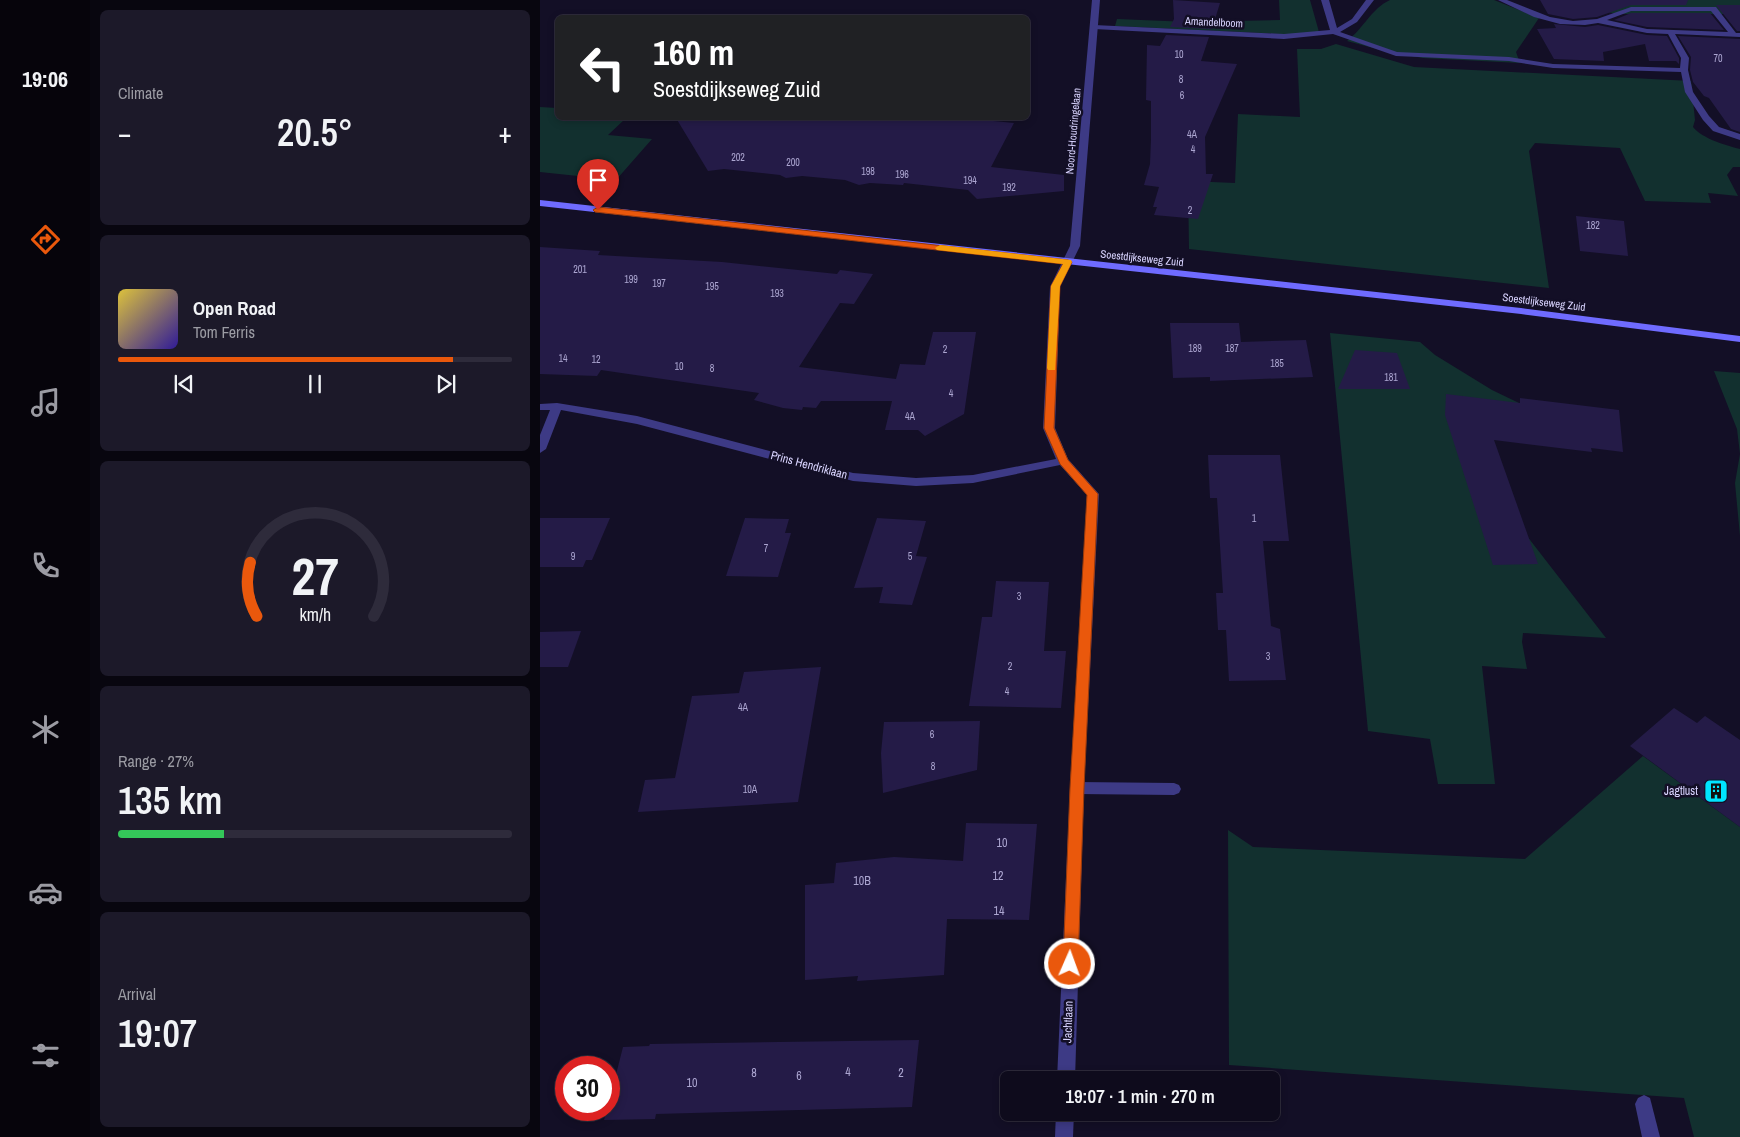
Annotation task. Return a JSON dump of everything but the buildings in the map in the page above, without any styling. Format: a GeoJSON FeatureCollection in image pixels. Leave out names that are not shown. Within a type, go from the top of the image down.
{"type":"FeatureCollection","features":[{"type":"Feature","properties":{"kind":"main road","name":"Soestdijkseweg Zuid"},"geometry":{"type":"LineString","coordinates":[[540,204],[1521,311],[1740,339]]}},
{"type":"Feature","properties":{"kind":"street","name":"Noord-Houdringelaan"},"geometry":{"type":"LineString","coordinates":[[1068,262],[1075,246],[1096,0]]}},
{"type":"Feature","properties":{"kind":"street"},"geometry":{"type":"LineString","coordinates":[[1325,0],[1334,32]]}},
{"type":"Feature","properties":{"kind":"street"},"geometry":{"type":"LineString","coordinates":[[1334,32],[1349,26],[1359,17],[1370,0]]}},
{"type":"Feature","properties":{"kind":"street"},"geometry":{"type":"LineString","coordinates":[[1502,0],[1537,17],[1558,21],[1599,21],[1633,29],[1737,35]]}},
{"type":"Feature","properties":{"kind":"street"},"geometry":{"type":"LineString","coordinates":[[1599,21],[1631,9],[1713,10],[1737,35]]}},
{"type":"Feature","properties":{"kind":"street","name":"Amandelboom"},"geometry":{"type":"LineString","coordinates":[[1094,27],[1264,35],[1304,35],[1334,32]]}},
{"type":"Feature","properties":{"kind":"street"},"geometry":{"type":"LineString","coordinates":[[1334,32],[1396,54],[1509,59],[1553,66],[1684,70]]}},
{"type":"Feature","properties":{"kind":"street"},"geometry":{"type":"LineString","coordinates":[[1670,32],[1685,58],[1684,70],[1689,92],[1706,118],[1716,129],[1740,137]]}},
{"type":"Feature","properties":{"kind":"street","name":"Jachtlaan"},"geometry":{"type":"LineString","coordinates":[[1066,1071],[1077,788],[1093,494],[1063,461],[1049,428],[1055,286],[1068,262]]}},
{"type":"Feature","properties":{"kind":"street"},"geometry":{"type":"LineString","coordinates":[[540,449],[557,406]]}},
{"type":"Feature","properties":{"kind":"street","name":"Prins Hendriklaan"},"geometry":{"type":"LineString","coordinates":[[540,407],[557,406],[637,420],[853,477],[916,482],[973,479],[1063,461]]}},
{"type":"Feature","properties":{"kind":"street"},"geometry":{"type":"LineString","coordinates":[[1077,788],[1174,789]]}},
{"type":"Feature","properties":{"kind":"street"},"geometry":{"type":"LineString","coordinates":[[1644,1104],[1651,1137]]}},
{"type":"Feature","properties":{"kind":"street"},"geometry":{"type":"LineString","coordinates":[[1064,1137],[1065,1121]]}},
{"type":"Feature","properties":{"kind":"green space"},"geometry":{"type":"Polygon","coordinates":[[[1279,0],[1310,0],[1319,32],[1303,35],[1115,26],[1117,19],[1189,22],[1280,20],[1279,0]]]}},
{"type":"Feature","properties":{"kind":"green space"},"geometry":{"type":"Polygon","coordinates":[[[1390,0],[1494,0],[1539,18],[1516,52],[1520,63],[1423,58],[1388,52],[1347,41],[1378,8],[1390,0]]]}},
{"type":"Feature","properties":{"kind":"green space"},"geometry":{"type":"Polygon","coordinates":[[[1557,0],[1740,0],[1740,25],[1731,14],[1616,14],[1557,0]]]}},
{"type":"Feature","properties":{"kind":"green space"},"geometry":{"type":"Polygon","coordinates":[[[1336,44],[1414,67],[1691,81],[1695,120],[1693,127],[1708,138],[1740,149],[1740,167],[1733,167],[1727,175],[1738,196],[1708,193],[1711,203],[1645,201],[1620,148],[1535,143],[1529,151],[1549,288],[1189,249],[1188,181],[1235,183],[1238,114],[1300,117],[1297,49],[1321,49],[1336,44]]]}},
{"type":"Feature","properties":{"kind":"green space"},"geometry":{"type":"Polygon","coordinates":[[[540,107],[555,108],[555,120],[624,120],[608,135],[652,139],[616,180],[540,172],[540,107]]]}},
{"type":"Feature","properties":{"kind":"green space"},"geometry":{"type":"Polygon","coordinates":[[[1330,333],[1420,342],[1435,355],[1492,390],[1519,403],[1480,416],[1478,473],[1606,638],[1523,633],[1522,642],[1527,669],[1482,666],[1495,784],[1438,784],[1430,739],[1368,731],[1330,333]]]}},
{"type":"Feature","properties":{"kind":"green space"},"geometry":{"type":"Polygon","coordinates":[[[1714,371],[1740,373],[1740,454],[1737,429],[1714,371]]]}},
{"type":"Feature","properties":{"kind":"green space"},"geometry":{"type":"Polygon","coordinates":[[[1740,454],[1740,536],[1735,483],[1740,454]]]}},
{"type":"Feature","properties":{"kind":"green space"},"geometry":{"type":"Polygon","coordinates":[[[1643,756],[1740,827],[1740,1137],[1694,1137],[1684,1098],[1229,1065],[1228,830],[1253,847],[1525,859],[1643,756]]]}},
{"type":"Feature","properties":{"kind":"slow traffic"},"geometry":{"type":"LineString","coordinates":[[940,248],[1068,262],[1055,286],[1052,368]]}},
{"type":"Feature","properties":{"kind":"place","name":"Jagtlust"},"geometry":{"type":"Point","coordinates":[1716,791]}},
{"type":"Feature","properties":{"kind":"route"},"geometry":{"type":"LineString","coordinates":[[598,210],[1068,262],[1055,286],[1049,428],[1063,461],[1093,494],[1077,788],[1070,964]]}}]}
